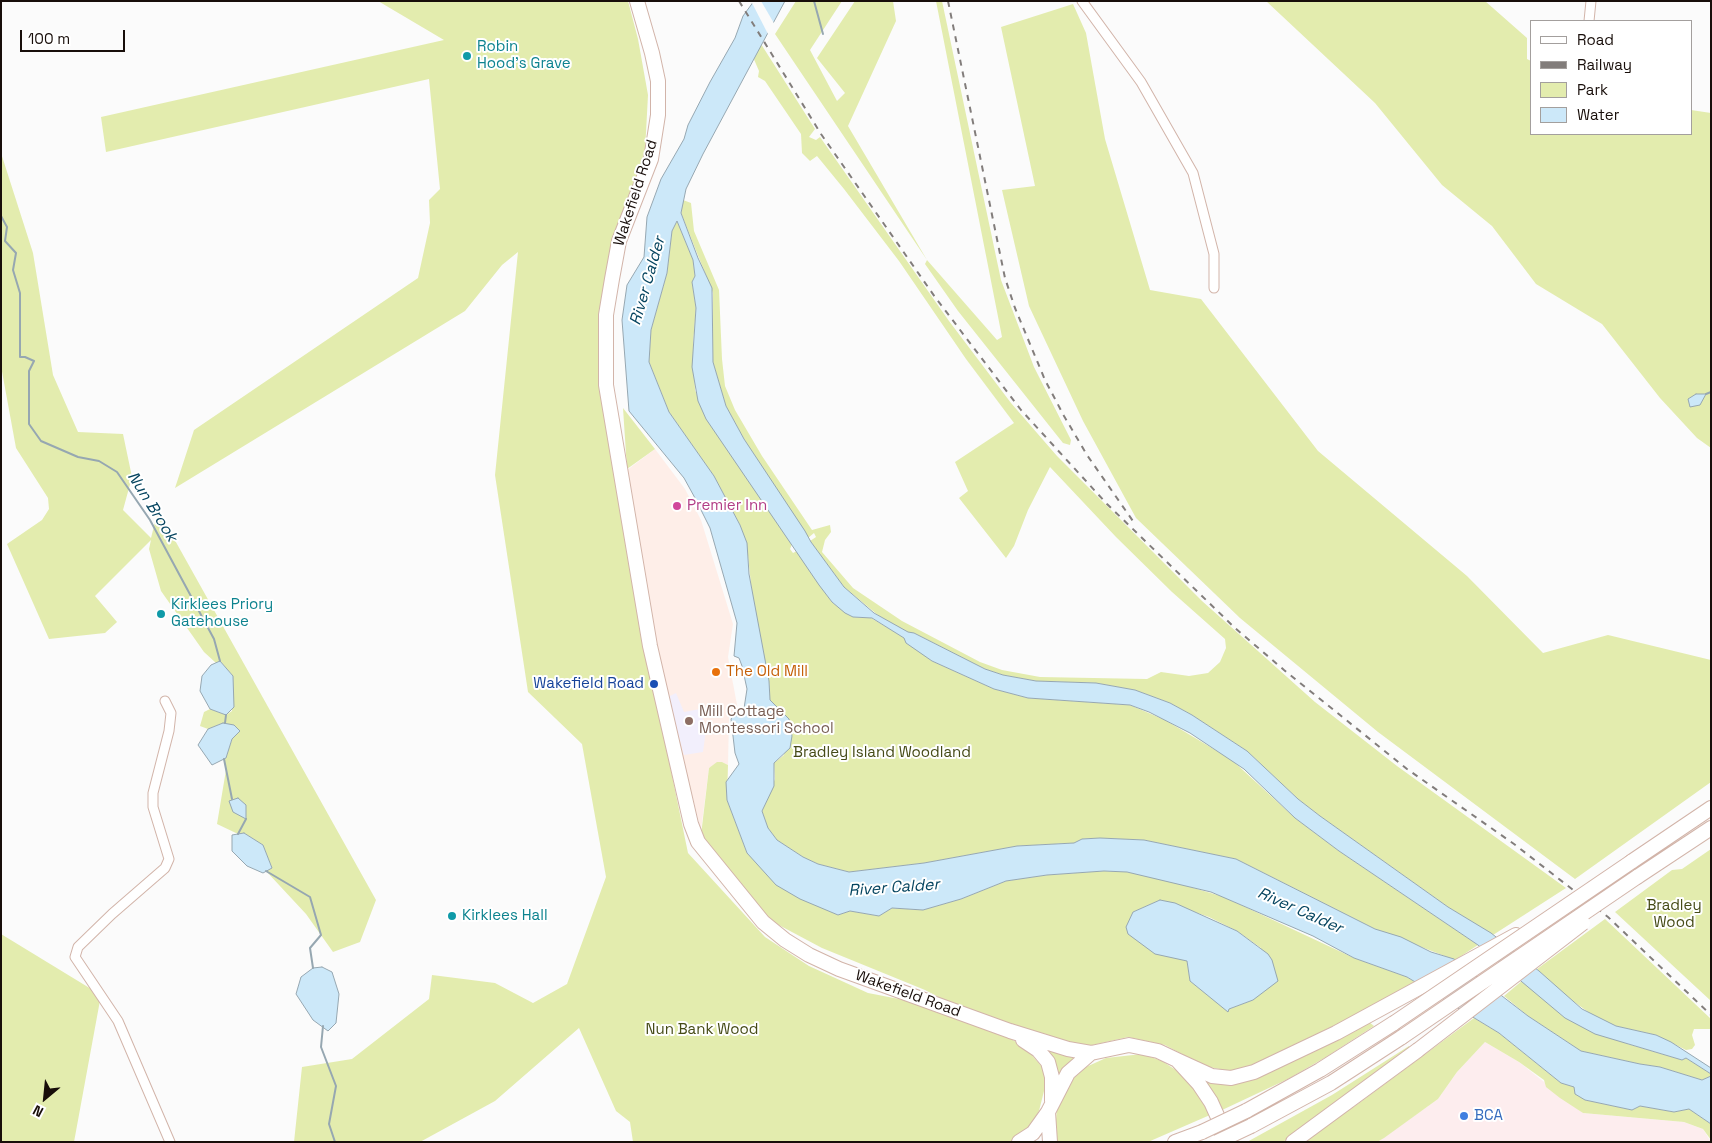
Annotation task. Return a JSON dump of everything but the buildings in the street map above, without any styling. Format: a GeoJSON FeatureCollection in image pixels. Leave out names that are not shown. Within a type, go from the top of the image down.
{"type":"FeatureCollection","features":[{"type":"Feature","properties":{"kind":"highway","name":"Wakefield Road"},"geometry":{"type":"LineString","coordinates":[[637,1],[656,74],[658,115],[651,159],[619,241],[606,315],[606,385],[650,646],[691,824],[698,842],[763,922],[797,948],[839,969],[1010,1031],[1068,1049],[1091,1053]]}},
{"type":"Feature","properties":{"kind":"highway"},"geometry":{"type":"LineString","coordinates":[[1175,1142],[1202,1132],[1246,1111],[1320,1070],[1394,1023],[1711,808]]}},
{"type":"Feature","properties":{"kind":"highway"},"geometry":{"type":"LineString","coordinates":[[1217,1142],[1331,1083],[1711,828]]}},
{"type":"Feature","properties":{"kind":"highway"},"geometry":{"type":"LineString","coordinates":[[1293,1142],[1563,941],[1634,879]]}},
{"type":"Feature","properties":{"kind":"highway"},"geometry":{"type":"LineString","coordinates":[[1019,1142],[1033,1133],[1050,1107],[1068,1073],[1091,1053],[1129,1045],[1158,1051],[1212,1076],[1231,1078],[1254,1072],[1382,1008],[1558,912]]}},
{"type":"Feature","properties":{"kind":"highway","name":"Wakefield Road"},"geometry":{"type":"LineString","coordinates":[[1010,1031],[1038,1050],[1048,1062],[1052,1077],[1050,1142]]}},
{"type":"Feature","properties":{"kind":"highway"},"geometry":{"type":"LineString","coordinates":[[1177,1060],[1199,1084],[1211,1102],[1229,1142]]}},
{"type":"Feature","properties":{"kind":"street"},"geometry":{"type":"LineString","coordinates":[[1082,1],[1142,82],[1193,173],[1214,254],[1214,288]]}},
{"type":"Feature","properties":{"kind":"street"},"geometry":{"type":"LineString","coordinates":[[1588,20],[1591,1]]}},
{"type":"Feature","properties":{"kind":"street"},"geometry":{"type":"LineString","coordinates":[[165,701],[171,712],[169,731],[153,793],[153,806],[169,858],[165,868],[112,914],[78,948],[75,956],[118,1021],[170,1142]]}},
{"type":"Feature","properties":{"kind":"shaded area"},"geometry":{"type":"Polygon","coordinates":[[[655,449],[685,489],[701,520],[733,624],[728,657],[738,710],[729,718],[728,765],[722,762],[709,768],[701,830],[657,657],[627,470],[655,449]]]}},
{"type":"Feature","properties":{"kind":"shaded area","name":"Mill Cottage Montessori School"},"geometry":{"type":"Polygon","coordinates":[[[676,693],[684,712],[700,709],[706,730],[703,752],[684,755],[668,697],[676,693]]]}},
{"type":"Feature","properties":{"kind":"shaded area"},"geometry":{"type":"Polygon","coordinates":[[[1485,1042],[1519,1062],[1583,1113],[1684,1122],[1703,1129],[1711,1142],[1377,1142],[1438,1099],[1457,1072],[1485,1042]]]}},
{"type":"Feature","properties":{"kind":"green space","name":"Nun Bank Wood"},"geometry":{"type":"Polygon","coordinates":[[[378,1],[628,1],[638,39],[648,95],[645,151],[613,245],[604,395],[668,756],[688,853],[765,937],[809,966],[868,993],[925,1004],[958,1020],[1007,1037],[1024,1046],[1043,1068],[1046,1083],[1039,1111],[1028,1130],[1022,1135],[1009,1142],[633,1142],[630,1122],[616,1111],[579,1028],[495,1101],[420,1142],[294,1142],[302,1067],[352,1059],[429,999],[432,975],[495,983],[533,1003],[567,984],[606,877],[582,744],[528,692],[495,475],[518,252],[502,265],[465,311],[175,488],[194,430],[418,278],[430,223],[429,200],[440,189],[429,79],[106,152],[101,117],[444,40],[378,1]]]}},
{"type":"Feature","properties":{"kind":"green space"},"geometry":{"type":"Polygon","coordinates":[[[796,1],[842,1],[810,50],[837,101],[845,93],[817,58],[855,1],[893,1],[896,21],[848,126],[927,260],[775,34],[796,1]]]}},
{"type":"Feature","properties":{"kind":"green space"},"geometry":{"type":"Polygon","coordinates":[[[936,1],[942,1],[1001,280],[1034,367],[1071,440],[1070,445],[1063,443],[958,311],[925,264],[927,260],[997,340],[1002,337],[936,1]]]}},
{"type":"Feature","properties":{"kind":"green space"},"geometry":{"type":"Polygon","coordinates":[[[1266,1],[1485,1],[1527,38],[1527,59],[1530,60],[1530,135],[1692,135],[1692,110],[1711,113],[1711,448],[1697,438],[1660,398],[1602,324],[1536,284],[1492,226],[1442,185],[1375,103],[1266,1]]]}},
{"type":"Feature","properties":{"kind":"green space"},"geometry":{"type":"Polygon","coordinates":[[[1073,4],[1086,33],[1105,139],[1150,290],[1201,299],[1318,451],[1467,576],[1543,653],[1608,635],[1711,660],[1711,782],[1575,879],[1378,732],[1240,618],[1136,518],[1083,421],[1029,306],[1002,190],[1035,186],[1001,27],[1073,4]]]}},
{"type":"Feature","properties":{"kind":"green space"},"geometry":{"type":"Polygon","coordinates":[[[761,44],[815,129],[809,137],[816,140],[820,137],[949,321],[1011,403],[1057,456],[1202,601],[1315,702],[1397,766],[1566,888],[1493,935],[1448,907],[1320,816],[1298,799],[1247,751],[1170,703],[1135,690],[1096,683],[1036,681],[1003,675],[985,669],[914,633],[908,633],[879,616],[844,587],[810,541],[816,537],[814,533],[808,538],[744,439],[726,406],[713,362],[713,293],[681,213],[683,200],[691,203],[694,231],[719,290],[725,386],[735,410],[762,456],[812,530],[830,525],[831,532],[825,540],[822,552],[853,588],[902,621],[980,662],[1002,670],[1040,677],[1147,679],[1161,672],[1189,676],[1208,673],[1220,662],[1226,648],[1225,639],[1172,592],[1116,537],[1050,467],[1028,510],[1014,546],[1006,558],[959,498],[968,491],[955,462],[1014,423],[966,359],[899,261],[844,189],[817,156],[810,161],[802,153],[801,134],[765,81],[758,77],[759,71],[753,57],[761,44]]]}},
{"type":"Feature","properties":{"kind":"green space"},"geometry":{"type":"Polygon","coordinates":[[[1,153],[33,253],[53,375],[78,432],[123,434],[132,477],[123,510],[151,538],[158,510],[376,900],[360,942],[333,952],[306,914],[266,871],[272,868],[263,845],[244,833],[238,834],[217,824],[226,770],[224,759],[232,739],[223,723],[208,729],[200,726],[204,712],[210,709],[226,715],[232,711],[233,676],[220,661],[216,663],[204,652],[161,591],[149,549],[151,540],[95,596],[117,622],[105,633],[49,639],[7,544],[42,520],[49,509],[48,498],[16,448],[1,366],[1,153]]]}},
{"type":"Feature","properties":{"kind":"green space","name":"Bradley Island Woodland"},"geometry":{"type":"Polygon","coordinates":[[[677,221],[693,260],[695,276],[692,282],[696,308],[693,344],[695,390],[707,419],[792,544],[790,549],[793,553],[797,551],[832,602],[853,617],[871,618],[905,638],[932,661],[994,689],[1028,698],[1130,705],[1165,720],[1232,760],[1295,818],[1339,851],[1478,945],[1455,960],[1375,929],[1236,859],[1144,840],[1100,838],[1082,839],[1074,843],[1017,846],[924,863],[849,872],[818,864],[803,857],[777,840],[768,828],[762,811],[775,779],[774,763],[784,755],[789,719],[770,700],[769,681],[753,603],[748,556],[740,525],[714,476],[669,412],[649,362],[651,330],[667,273],[672,231],[677,221]]]}},
{"type":"Feature","properties":{"kind":"green space"},"geometry":{"type":"Polygon","coordinates":[[[623,408],[655,449],[627,469],[623,408]]]}},
{"type":"Feature","properties":{"kind":"green space"},"geometry":{"type":"Polygon","coordinates":[[[717,762],[728,765],[727,800],[747,853],[824,908],[838,915],[850,911],[879,916],[892,908],[923,910],[961,899],[1006,881],[1047,875],[1104,871],[1127,872],[1170,881],[1224,897],[1354,958],[1407,977],[1416,983],[1373,1007],[1279,1052],[1268,1061],[1230,1071],[1204,1066],[1165,1045],[1128,1037],[1084,1047],[1067,1044],[954,1005],[925,990],[822,948],[775,923],[752,902],[701,835],[709,768],[717,762]],[[1160,900],[1133,912],[1187,961],[1190,981],[1228,1011],[1253,1000],[1261,948],[1237,931],[1209,917],[1160,900]]]}},
{"type":"Feature","properties":{"kind":"green space","name":"Bradley Wood"},"geometry":{"type":"Polygon","coordinates":[[[1711,849],[1711,1001],[1615,912],[1672,870],[1682,869],[1711,849]]]}},
{"type":"Feature","properties":{"kind":"green space"},"geometry":{"type":"Polygon","coordinates":[[[1605,919],[1711,1019],[1711,1029],[1694,1029],[1692,1035],[1695,1045],[1692,1049],[1686,1050],[1656,1035],[1616,1026],[1598,1019],[1563,994],[1537,969],[1605,919]]]}},
{"type":"Feature","properties":{"kind":"green space"},"geometry":{"type":"Polygon","coordinates":[[[1,934],[101,995],[74,1142],[1,1142],[1,934]]]}},
{"type":"Feature","properties":{"kind":"green space"},"geometry":{"type":"Polygon","coordinates":[[[1523,980],[1565,1018],[1628,1044],[1682,1060],[1686,1058],[1711,1074],[1711,1076],[1702,1080],[1660,1067],[1581,1051],[1528,1016],[1504,996],[1523,980]]]}},
{"type":"Feature","properties":{"kind":"green space"},"geometry":{"type":"Polygon","coordinates":[[[1474,1018],[1499,1033],[1561,1083],[1574,1087],[1585,1100],[1632,1110],[1640,1106],[1674,1112],[1689,1109],[1711,1124],[1711,1140],[1703,1129],[1684,1122],[1583,1113],[1546,1087],[1544,1080],[1519,1062],[1485,1042],[1457,1072],[1438,1099],[1377,1142],[1299,1142],[1355,1106],[1474,1018]]]}},
{"type":"Feature","properties":{"kind":"green space"},"geometry":{"type":"Polygon","coordinates":[[[1369,1022],[1374,1026],[1326,1057],[1288,1079],[1220,1111],[1200,1077],[1210,1081],[1369,1022]]]}},
{"type":"Feature","properties":{"kind":"green space"},"geometry":{"type":"Polygon","coordinates":[[[1042,1046],[1076,1056],[1057,1076],[1042,1046]]]}},
{"type":"Feature","properties":{"kind":"green space"},"geometry":{"type":"Polygon","coordinates":[[[1409,1046],[1411,1049],[1283,1142],[1247,1142],[1332,1095],[1409,1046]]]}},
{"type":"Feature","properties":{"kind":"green space"},"geometry":{"type":"Polygon","coordinates":[[[1142,1054],[1162,1061],[1182,1074],[1198,1093],[1210,1115],[1148,1142],[1054,1142],[1057,1108],[1066,1088],[1074,1078],[1086,1067],[1106,1058],[1142,1054]]]}},
{"type":"Feature","properties":{"kind":"water","name":"River Calder"},"geometry":{"type":"Polygon","coordinates":[[[754,1],[785,1],[703,154],[686,189],[681,213],[712,288],[713,362],[726,406],[744,439],[811,542],[844,587],[874,613],[908,632],[914,633],[985,669],[1003,675],[1036,681],[1096,683],[1135,690],[1170,703],[1192,715],[1247,751],[1298,799],[1320,816],[1448,907],[1491,933],[1539,971],[1582,1009],[1616,1026],[1656,1035],[1671,1042],[1711,1068],[1711,1074],[1686,1058],[1682,1060],[1595,1034],[1565,1018],[1478,945],[1339,851],[1295,818],[1244,769],[1190,733],[1149,712],[1130,705],[1028,698],[994,689],[932,661],[906,643],[904,638],[872,618],[853,617],[845,613],[832,602],[819,585],[706,419],[698,401],[692,367],[696,308],[692,282],[695,276],[693,260],[677,221],[672,231],[667,273],[651,330],[649,362],[669,412],[714,476],[740,525],[747,543],[749,574],[769,681],[770,700],[789,719],[792,736],[790,748],[774,763],[774,786],[762,811],[768,828],[777,840],[803,857],[818,864],[849,872],[924,863],[1017,846],[1074,843],[1082,839],[1100,838],[1144,840],[1236,859],[1375,929],[1401,937],[1431,952],[1454,959],[1528,1016],[1581,1051],[1660,1067],[1702,1080],[1711,1076],[1711,1124],[1689,1109],[1674,1112],[1640,1106],[1632,1110],[1585,1100],[1575,1094],[1574,1087],[1561,1083],[1499,1033],[1407,977],[1354,958],[1313,936],[1211,892],[1127,872],[1104,871],[1047,875],[1006,881],[961,899],[923,910],[892,908],[879,916],[850,911],[838,915],[800,899],[776,885],[747,853],[727,800],[726,782],[739,764],[735,753],[731,719],[733,716],[743,715],[747,689],[739,658],[734,656],[737,623],[710,528],[695,498],[684,478],[629,411],[622,320],[627,285],[644,257],[647,217],[661,179],[684,139],[688,125],[735,38],[743,16],[754,1]]]}},
{"type":"Feature","properties":{"kind":"water"},"geometry":{"type":"Polygon","coordinates":[[[1696,394],[1706,394],[1700,405],[1690,407],[1688,399],[1696,394]]]}},
{"type":"Feature","properties":{"kind":"water"},"geometry":{"type":"Polygon","coordinates":[[[220,661],[233,676],[234,707],[226,715],[210,709],[200,691],[202,676],[211,665],[220,661]]]}},
{"type":"Feature","properties":{"kind":"water"},"geometry":{"type":"Polygon","coordinates":[[[223,723],[234,725],[240,731],[232,739],[226,758],[212,765],[198,745],[208,729],[223,723]]]}},
{"type":"Feature","properties":{"kind":"water"},"geometry":{"type":"Polygon","coordinates":[[[238,798],[246,805],[246,819],[233,812],[229,801],[238,798]]]}},
{"type":"Feature","properties":{"kind":"water"},"geometry":{"type":"Polygon","coordinates":[[[244,833],[263,845],[272,868],[263,873],[247,866],[232,851],[232,835],[244,833]]]}},
{"type":"Feature","properties":{"kind":"water"},"geometry":{"type":"Polygon","coordinates":[[[1160,900],[1175,903],[1237,931],[1268,954],[1272,960],[1278,981],[1253,1000],[1229,1009],[1228,1012],[1190,981],[1187,961],[1155,954],[1128,934],[1126,927],[1133,912],[1160,900]]]}},
{"type":"Feature","properties":{"kind":"water"},"geometry":{"type":"Polygon","coordinates":[[[322,967],[332,972],[339,994],[336,1023],[328,1031],[313,1020],[296,994],[301,977],[313,968],[322,967]]]}},
{"type":"Feature","properties":{"kind":"pier"},"geometry":{"type":"Polygon","coordinates":[[[751,1],[761,1],[775,25],[769,36],[751,1]]]}},
{"type":"Feature","properties":{"kind":"waterway"},"geometry":{"type":"LineString","coordinates":[[814,1],[823,34]]}},
{"type":"Feature","properties":{"kind":"waterway","name":"Nun Brook"},"geometry":{"type":"LineString","coordinates":[[1,216],[7,227],[5,241],[16,253],[13,270],[20,293],[20,357],[34,361],[29,371],[29,424],[41,441],[78,457],[99,461],[117,472],[150,520],[214,639],[220,661]]}},
{"type":"Feature","properties":{"kind":"waterway"},"geometry":{"type":"LineString","coordinates":[[1706,394],[1711,392]]}},
{"type":"Feature","properties":{"kind":"waterway","name":"Nun Brook"},"geometry":{"type":"LineString","coordinates":[[225,723],[226,715]]}},
{"type":"Feature","properties":{"kind":"waterway","name":"Nun Brook"},"geometry":{"type":"LineString","coordinates":[[224,759],[232,799]]}},
{"type":"Feature","properties":{"kind":"waterway","name":"Nun Brook"},"geometry":{"type":"LineString","coordinates":[[238,834],[246,819]]}},
{"type":"Feature","properties":{"kind":"waterway","name":"Nun Brook"},"geometry":{"type":"LineString","coordinates":[[266,871],[310,897],[321,935],[310,948],[313,968]]}},
{"type":"Feature","properties":{"kind":"waterway","name":"Nun Brook"},"geometry":{"type":"LineString","coordinates":[[323,1026],[321,1047],[336,1086],[329,1124],[335,1142]]}},
{"type":"Feature","properties":{"kind":"railway"},"geometry":{"type":"LineString","coordinates":[[739,1],[821,134],[935,297],[1021,410],[1107,504],[1235,628],[1284,670],[1407,769],[1514,844],[1608,917],[1711,1015]]}},
{"type":"Feature","properties":{"kind":"railway"},"geometry":{"type":"LineString","coordinates":[[948,1],[1005,278],[1015,308],[1045,380],[1064,416],[1087,455],[1135,524]]}},
{"type":"Feature","properties":{"kind":"place","name":"Robin Hood's Grave"},"geometry":{"type":"Point","coordinates":[467,56]}},
{"type":"Feature","properties":{"kind":"place","name":"Premier Inn"},"geometry":{"type":"Point","coordinates":[677,506]}},
{"type":"Feature","properties":{"kind":"place","name":"Kirklees Priory Gatehouse"},"geometry":{"type":"Point","coordinates":[161,614]}},
{"type":"Feature","properties":{"kind":"place","name":"The Old Mill"},"geometry":{"type":"Point","coordinates":[716,672]}},
{"type":"Feature","properties":{"kind":"place","name":"Wakefield Road"},"geometry":{"type":"Point","coordinates":[654,684]}},
{"type":"Feature","properties":{"kind":"place","name":"Mill Cottage Montessori School"},"geometry":{"type":"Point","coordinates":[689,721]}},
{"type":"Feature","properties":{"kind":"place","name":"Kirklees Hall"},"geometry":{"type":"Point","coordinates":[452,916]}},
{"type":"Feature","properties":{"kind":"place","name":"BCA"},"geometry":{"type":"Point","coordinates":[1464,1116]}}]}
